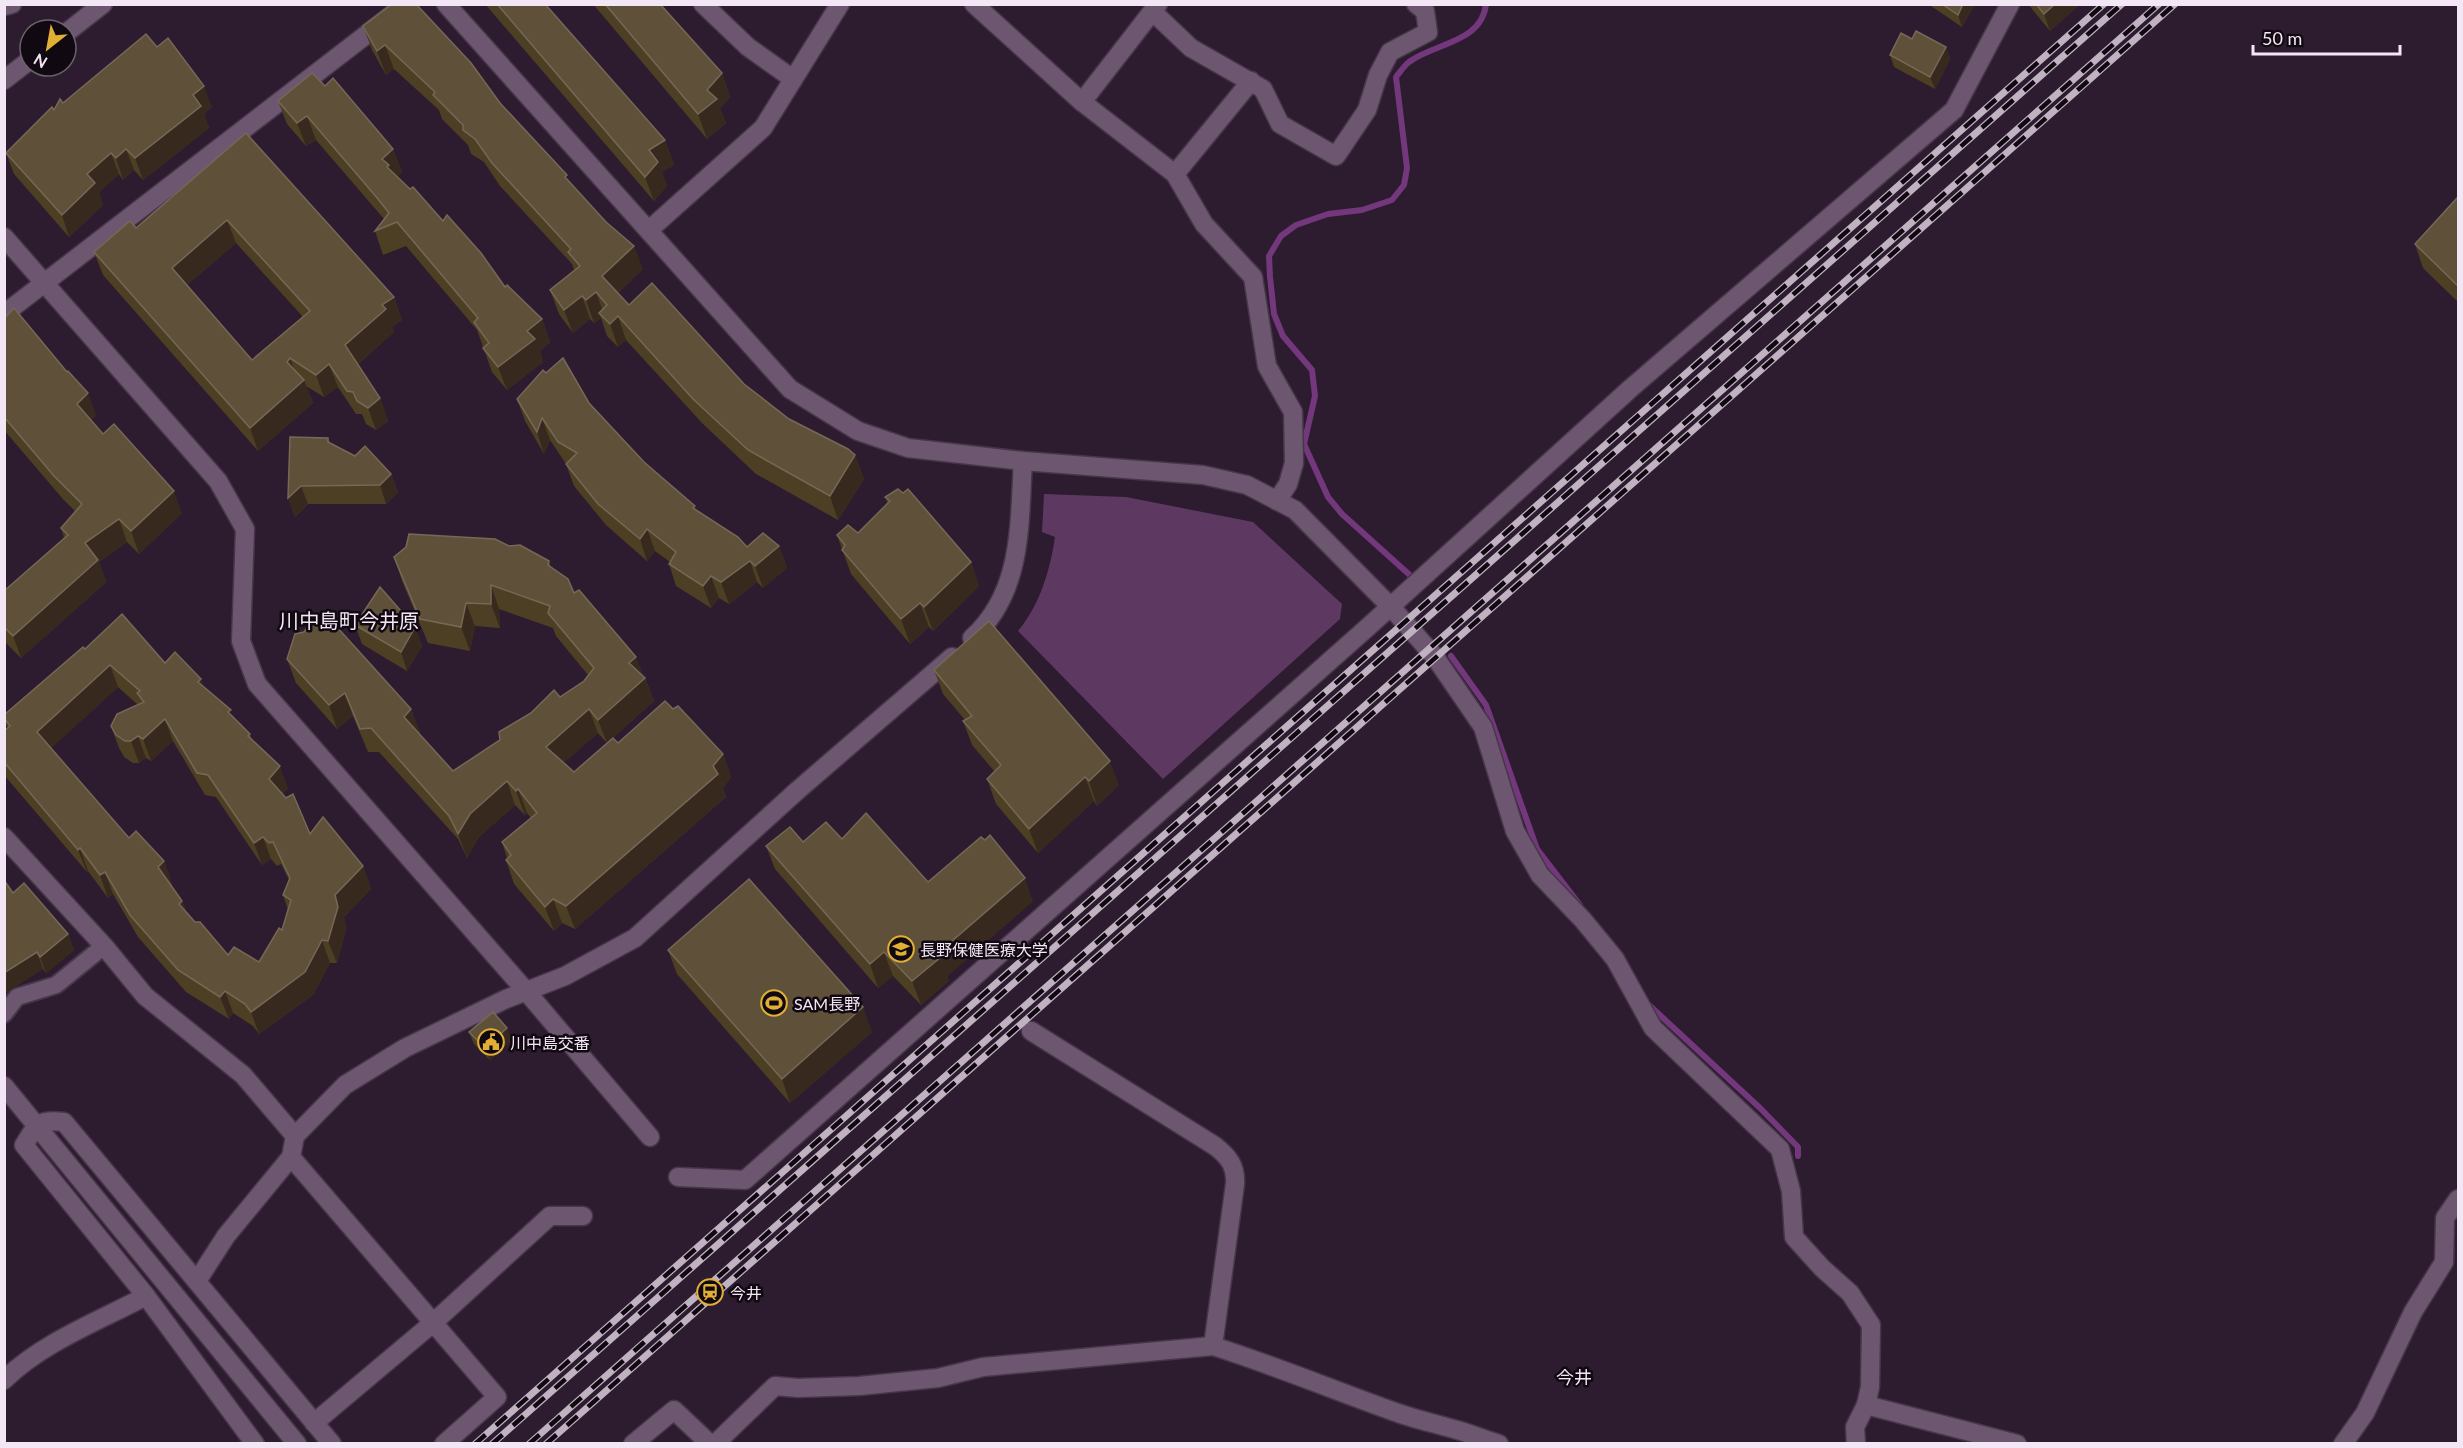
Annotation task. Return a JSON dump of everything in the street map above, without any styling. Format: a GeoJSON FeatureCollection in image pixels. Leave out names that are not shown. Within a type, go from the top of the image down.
{"type":"FeatureCollection","features":[{"type":"Feature","properties":{"kind":"street"},"geometry":{"type":"LineString","coordinates":[[4,6],[12,4]]}},
{"type":"Feature","properties":{"kind":"street"},"geometry":{"type":"LineString","coordinates":[[78,24],[103,4]]}},
{"type":"Feature","properties":{"kind":"street"},"geometry":{"type":"LineString","coordinates":[[4,314],[406,4]]}},
{"type":"Feature","properties":{"kind":"street"},"geometry":{"type":"LineString","coordinates":[[446,4],[790,389],[858,431],[908,448],[1023,461],[1203,475],[1247,485],[1295,510],[1390,607],[1435,657],[1483,727],[1515,831],[1540,875],[1583,920],[1615,959],[1653,1028],[1780,1149],[1791,1191],[1794,1237],[1822,1268],[1850,1293],[1871,1325],[1870,1387],[1866,1405],[1855,1427],[1856,1443]]}},
{"type":"Feature","properties":{"kind":"street"},"geometry":{"type":"LineString","coordinates":[[703,4],[748,47],[793,79]]}},
{"type":"Feature","properties":{"kind":"street"},"geometry":{"type":"LineString","coordinates":[[649,230],[764,128],[840,4]]}},
{"type":"Feature","properties":{"kind":"street"},"geometry":{"type":"LineString","coordinates":[[975,4],[1082,102],[1175,174],[1204,225],[1253,277],[1267,366],[1293,412],[1294,463],[1288,484],[1277,501]]}},
{"type":"Feature","properties":{"kind":"street"},"geometry":{"type":"LineString","coordinates":[[1082,102],[1155,8],[1191,48],[1263,89],[1280,124],[1336,156],[1367,111],[1378,75],[1390,52],[1428,32],[1425,11],[1416,4]]}},
{"type":"Feature","properties":{"kind":"street"},"geometry":{"type":"LineString","coordinates":[[678,1177],[746,1180],[1390,607],[1631,388],[1954,110],[2010,4]]}},
{"type":"Feature","properties":{"kind":"street"},"geometry":{"type":"LineString","coordinates":[[4,80],[18,69]]}},
{"type":"Feature","properties":{"kind":"street"},"geometry":{"type":"LineString","coordinates":[[1175,174],[1251,81]]}},
{"type":"Feature","properties":{"kind":"street"},"geometry":{"type":"LineString","coordinates":[[4,237],[218,481],[245,529],[241,641],[256,684],[526,991],[650,1137]]}},
{"type":"Feature","properties":{"kind":"street"},"geometry":{"type":"LineString","coordinates":[[197,1281],[226,1236],[291,1157],[295,1136],[345,1085],[405,1048],[526,991],[565,976],[635,938],[989,623],[1009,586],[1017,548],[1023,461]]}},
{"type":"Feature","properties":{"kind":"street"},"geometry":{"type":"LineString","coordinates":[[4,837],[104,946],[145,996],[243,1075],[295,1136]]}},
{"type":"Feature","properties":{"kind":"street"},"geometry":{"type":"LineString","coordinates":[[4,1014],[17,997],[56,985],[104,946]]}},
{"type":"Feature","properties":{"kind":"street"},"geometry":{"type":"LineString","coordinates":[[1031,1031],[1215,1146],[1232,1162],[1236,1174],[1235,1184],[1213,1346]]}},
{"type":"Feature","properties":{"kind":"street"},"geometry":{"type":"LineString","coordinates":[[4,1086],[297,1443]]}},
{"type":"Feature","properties":{"kind":"street"},"geometry":{"type":"LineString","coordinates":[[255,1443],[146,1296],[24,1145],[37,1125],[46,1120],[64,1122],[332,1443]]}},
{"type":"Feature","properties":{"kind":"street"},"geometry":{"type":"LineString","coordinates":[[291,1157],[497,1397],[444,1443]]}},
{"type":"Feature","properties":{"kind":"street"},"geometry":{"type":"LineString","coordinates":[[2343,1443],[2365,1413],[2413,1312],[2444,1263],[2445,1218],[2458,1199]]}},
{"type":"Feature","properties":{"kind":"street"},"geometry":{"type":"LineString","coordinates":[[314,1423],[434,1322],[550,1216],[583,1216]]}},
{"type":"Feature","properties":{"kind":"street"},"geometry":{"type":"LineString","coordinates":[[4,1380],[19,1366],[43,1350],[146,1296]]}},
{"type":"Feature","properties":{"kind":"street"},"geometry":{"type":"LineString","coordinates":[[716,1443],[775,1386],[798,1388],[859,1386],[938,1378],[983,1367],[1213,1346],[1285,1369],[1401,1414],[1456,1428],[1480,1441],[1499,1443]]}},
{"type":"Feature","properties":{"kind":"street"},"geometry":{"type":"LineString","coordinates":[[1866,1405],[2017,1443]]}},
{"type":"Feature","properties":{"kind":"street"},"geometry":{"type":"LineString","coordinates":[[633,1443],[654,1437],[674,1410],[710,1443]]}},
{"type":"Feature","properties":{"kind":"shaded area"},"geometry":{"type":"Polygon","coordinates":[[[1044,494],[1126,497],[1253,522],[1342,604],[1340,619],[1163,779],[1018,631],[1038,599],[1053,549],[1055,537],[1042,532],[1044,494]]]}},
{"type":"Feature","properties":{"kind":"building"},"geometry":{"type":"Polygon","coordinates":[[[392,4],[416,4],[471,63],[500,103],[567,175],[565,177],[606,222],[634,246],[602,276],[629,305],[652,283],[744,384],[789,419],[848,449],[855,455],[830,496],[748,450],[693,399],[618,316],[610,324],[599,313],[607,305],[596,292],[586,300],[582,296],[564,310],[550,290],[580,266],[568,252],[571,249],[492,163],[475,139],[463,130],[463,125],[433,95],[435,92],[385,45],[377,51],[363,26],[392,4]]]}},
{"type":"Feature","properties":{"kind":"building"},"geometry":{"type":"Polygon","coordinates":[[[497,4],[545,4],[665,140],[649,150],[658,162],[645,177],[497,4]]]}},
{"type":"Feature","properties":{"kind":"building"},"geometry":{"type":"Polygon","coordinates":[[[605,4],[660,4],[722,73],[707,90],[717,99],[698,114],[605,4]]]}},
{"type":"Feature","properties":{"kind":"building"},"geometry":{"type":"Polygon","coordinates":[[[1942,4],[1963,4],[1958,15],[1942,4]]]}},
{"type":"Feature","properties":{"kind":"building"},"geometry":{"type":"Polygon","coordinates":[[[2036,4],[2055,4],[2044,14],[2036,4]]]}},
{"type":"Feature","properties":{"kind":"building"},"geometry":{"type":"Polygon","coordinates":[[[1916,31],[1946,47],[1930,77],[1890,55],[1901,33],[1912,39],[1916,31]]]}},
{"type":"Feature","properties":{"kind":"building"},"geometry":{"type":"Polygon","coordinates":[[[146,34],[157,47],[168,38],[204,86],[193,95],[201,106],[135,158],[126,149],[116,158],[111,153],[87,174],[95,183],[62,215],[6,153],[52,107],[54,110],[60,99],[63,103],[146,34]]]}},
{"type":"Feature","properties":{"kind":"building"},"geometry":{"type":"Polygon","coordinates":[[[312,73],[325,86],[333,78],[393,149],[382,159],[389,165],[387,167],[410,189],[413,187],[443,221],[447,215],[481,253],[505,287],[507,285],[542,319],[527,331],[535,339],[498,367],[483,348],[489,343],[474,322],[478,318],[397,222],[375,231],[389,213],[307,116],[297,123],[278,101],[312,73]]]}},
{"type":"Feature","properties":{"kind":"building"},"geometry":{"type":"Polygon","coordinates":[[[246,133],[394,297],[382,305],[386,309],[345,345],[380,398],[368,408],[357,401],[353,392],[347,391],[329,364],[316,375],[290,358],[287,362],[304,380],[250,428],[94,252],[130,221],[136,228],[246,133]],[[227,220],[172,268],[252,360],[310,311],[227,220]]]}},
{"type":"Feature","properties":{"kind":"building"},"geometry":{"type":"Polygon","coordinates":[[[2458,197],[2458,286],[2415,244],[2458,197]]]}},
{"type":"Feature","properties":{"kind":"building"},"geometry":{"type":"Polygon","coordinates":[[[14,308],[67,372],[88,393],[77,404],[103,434],[114,424],[174,491],[131,531],[119,519],[85,543],[98,560],[13,636],[4,627],[4,591],[68,535],[61,528],[82,504],[54,476],[4,417],[4,319],[14,308]]]}},
{"type":"Feature","properties":{"kind":"building"},"geometry":{"type":"Polygon","coordinates":[[[563,358],[589,403],[644,462],[695,506],[693,508],[738,537],[747,547],[763,533],[779,546],[755,566],[750,561],[721,582],[711,576],[703,586],[669,564],[676,552],[647,529],[640,539],[598,504],[566,464],[577,453],[558,442],[542,418],[537,432],[517,399],[543,370],[546,373],[563,358]]]}},
{"type":"Feature","properties":{"kind":"building"},"geometry":{"type":"Polygon","coordinates":[[[290,437],[328,438],[328,442],[355,456],[365,446],[391,474],[380,485],[301,486],[288,498],[290,437]]]}},
{"type":"Feature","properties":{"kind":"building"},"geometry":{"type":"Polygon","coordinates":[[[898,489],[903,493],[908,489],[971,562],[924,607],[920,603],[901,619],[842,550],[845,545],[837,535],[848,525],[858,533],[890,501],[885,497],[898,489]]]}},
{"type":"Feature","properties":{"kind":"building"},"geometry":{"type":"Polygon","coordinates":[[[409,534],[495,539],[509,546],[520,545],[549,561],[548,565],[568,579],[574,593],[579,590],[636,657],[629,663],[645,678],[598,720],[589,709],[546,747],[574,772],[613,738],[618,743],[665,701],[673,709],[678,706],[723,754],[713,766],[718,774],[566,906],[553,899],[545,907],[506,860],[511,855],[502,842],[537,813],[518,789],[516,791],[507,781],[470,814],[458,834],[449,816],[371,728],[360,729],[345,693],[329,705],[287,659],[295,634],[304,632],[310,623],[315,626],[327,616],[411,709],[404,717],[453,771],[500,740],[499,732],[531,713],[554,690],[560,697],[584,681],[594,668],[548,613],[550,606],[491,585],[491,604],[466,603],[461,627],[420,619],[394,557],[406,547],[409,534]]]}},
{"type":"Feature","properties":{"kind":"building"},"geometry":{"type":"Polygon","coordinates":[[[380,587],[415,627],[401,652],[355,625],[380,587]]]}},
{"type":"Feature","properties":{"kind":"building"},"geometry":{"type":"Polygon","coordinates":[[[122,614],[165,663],[175,652],[201,679],[198,682],[231,710],[228,712],[250,734],[248,736],[280,766],[269,779],[286,798],[293,794],[310,834],[323,817],[363,866],[335,895],[338,907],[328,941],[322,940],[305,972],[251,1012],[245,1004],[225,991],[220,997],[178,970],[130,915],[105,872],[100,875],[80,848],[78,850],[4,762],[4,731],[10,726],[4,715],[83,647],[85,649],[122,614]],[[110,665],[37,732],[129,838],[136,831],[164,861],[158,867],[182,901],[179,904],[195,922],[200,922],[228,955],[234,947],[259,962],[279,928],[282,930],[291,900],[283,895],[290,878],[273,842],[269,843],[263,837],[254,843],[208,775],[197,773],[165,719],[143,739],[138,736],[131,741],[125,741],[116,735],[111,726],[117,714],[144,702],[137,693],[140,691],[110,665]]]}},
{"type":"Feature","properties":{"kind":"building"},"geometry":{"type":"Polygon","coordinates":[[[989,621],[1110,761],[1089,781],[1085,777],[1029,829],[987,779],[1001,765],[963,721],[972,716],[934,670],[989,621]]]}},
{"type":"Feature","properties":{"kind":"building"},"geometry":{"type":"Polygon","coordinates":[[[866,813],[928,882],[981,837],[985,840],[990,835],[1025,878],[937,954],[941,957],[912,981],[884,952],[870,964],[766,846],[790,827],[803,842],[826,822],[842,839],[866,813]]]}},
{"type":"Feature","properties":{"kind":"building","name":"SAM長野"},"geometry":{"type":"Polygon","coordinates":[[[749,879],[863,1007],[782,1079],[668,950],[749,879]]]}},
{"type":"Feature","properties":{"kind":"building"},"geometry":{"type":"Polygon","coordinates":[[[4,880],[13,893],[24,883],[68,934],[40,957],[37,952],[4,973],[4,880]]]}},
{"type":"Feature","properties":{"kind":"building"},"geometry":{"type":"Polygon","coordinates":[[[493,1012],[507,1028],[485,1048],[469,1032],[493,1012]]]}},
{"type":"Feature","properties":{"kind":"waterway"},"geometry":{"type":"LineString","coordinates":[[1412,577],[1342,514],[1328,497],[1304,444],[1315,396],[1312,370],[1283,336],[1274,314],[1269,256],[1281,236],[1296,225],[1328,214],[1362,210],[1392,200],[1404,185],[1407,168],[1396,77],[1407,64],[1419,56],[1455,40],[1476,27],[1483,17],[1486,4]]}},
{"type":"Feature","properties":{"kind":"waterway"},"geometry":{"type":"LineString","coordinates":[[1451,656],[1486,705],[1537,849],[1580,905]]}},
{"type":"Feature","properties":{"kind":"waterway"},"geometry":{"type":"LineString","coordinates":[[1649,1005],[1760,1108],[1798,1147],[1798,1156]]}},
{"type":"Feature","properties":{"kind":"railway"},"geometry":{"type":"LineString","coordinates":[[475,1444],[2104,4]]}},
{"type":"Feature","properties":{"kind":"railway"},"geometry":{"type":"LineString","coordinates":[[492,1444],[2122,4]]}},
{"type":"Feature","properties":{"kind":"railway"},"geometry":{"type":"LineString","coordinates":[[529,1444],[2159,4]]}},
{"type":"Feature","properties":{"kind":"railway"},"geometry":{"type":"LineString","coordinates":[[546,1444],[2175,4]]}},
{"type":"Feature","properties":{"kind":"place","name":"長野保健医療大学"},"geometry":{"type":"Point","coordinates":[901,949]}},
{"type":"Feature","properties":{"kind":"place","name":"SAM長野"},"geometry":{"type":"Point","coordinates":[774,1003]}},
{"type":"Feature","properties":{"kind":"place","name":"川中島交番"},"geometry":{"type":"Point","coordinates":[491,1042]}},
{"type":"Feature","properties":{"kind":"place","name":"今井"},"geometry":{"type":"Point","coordinates":[710,1292]}},
{"type":"Feature","properties":{"kind":"district","name":"川中島町今井原"},"geometry":{"type":"Point","coordinates":[349,620]}},
{"type":"Feature","properties":{"kind":"district","name":"今井"},"geometry":{"type":"Point","coordinates":[1574,1377]}}]}
